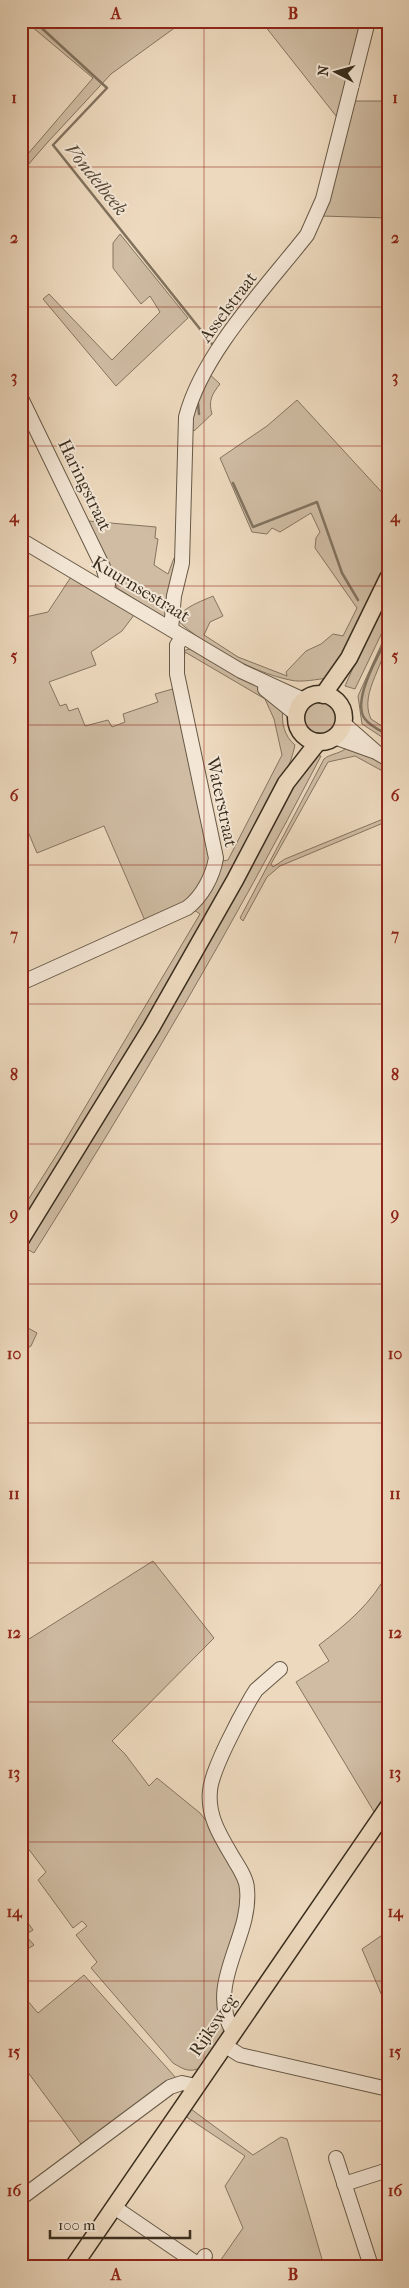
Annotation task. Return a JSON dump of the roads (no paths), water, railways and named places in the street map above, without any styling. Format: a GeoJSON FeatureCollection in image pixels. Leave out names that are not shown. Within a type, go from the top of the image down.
{"type":"FeatureCollection","features":[{"type":"Feature","properties":{"kind":"main road"},"geometry":{"type":"LineString","coordinates":[[323,694],[349,658],[388,578]]}},
{"type":"Feature","properties":{"kind":"main road"},"geometry":{"type":"LineString","coordinates":[[338,702],[349,658]]}},
{"type":"Feature","properties":{"kind":"main road"},"geometry":{"type":"LineString","coordinates":[[21,1239],[151,1028],[235,880],[286,783],[299,744],[300,715],[313,695],[323,694],[338,702],[342,709],[343,723],[340,731],[334,738],[318,742],[304,736],[300,715]]}},
{"type":"Feature","properties":{"kind":"main road"},"geometry":{"type":"LineString","coordinates":[[286,783],[318,742]]}},
{"type":"Feature","properties":{"kind":"main road","name":"Rijksweg"},"geometry":{"type":"LineString","coordinates":[[73,2267],[388,1806]]}},
{"type":"Feature","properties":{"kind":"street","name":"Asselstraat"},"geometry":{"type":"LineString","coordinates":[[171,629],[174,596],[182,563],[186,417],[192,396],[223,343],[307,235],[316,219],[326,190],[368,21]]}},
{"type":"Feature","properties":{"kind":"street","name":"Haringstraat"},"geometry":{"type":"LineString","coordinates":[[21,398],[103,567],[108,584],[106,590]]}},
{"type":"Feature","properties":{"kind":"street","name":"Kuurnsestraat"},"geometry":{"type":"LineString","coordinates":[[21,540],[240,670],[300,715]]}},
{"type":"Feature","properties":{"kind":"street","name":"Waterstraat"},"geometry":{"type":"LineString","coordinates":[[21,983],[187,908],[196,901],[214,869],[216,858],[177,674],[178,645],[183,637]]}},
{"type":"Feature","properties":{"kind":"street"},"geometry":{"type":"LineString","coordinates":[[343,723],[382,755]]}},
{"type":"Feature","properties":{"kind":"street"},"geometry":{"type":"LineString","coordinates":[[334,738],[382,755]]}},
{"type":"Feature","properties":{"kind":"street"},"geometry":{"type":"LineString","coordinates":[[280,1669],[256,1690],[251,1698],[214,1774],[210,1792],[211,1808],[217,1830],[248,1887],[247,1903],[229,1964],[224,1991],[229,2038],[240,2055],[388,2089]]}},
{"type":"Feature","properties":{"kind":"street"},"geometry":{"type":"LineString","coordinates":[[21,2198],[170,2087],[182,2083],[196,2086]]}},
{"type":"Feature","properties":{"kind":"street"},"geometry":{"type":"LineString","coordinates":[[336,2158],[371,2266]]}},
{"type":"Feature","properties":{"kind":"street"},"geometry":{"type":"LineString","coordinates":[[344,2184],[388,2170]]}},
{"type":"Feature","properties":{"kind":"street"},"geometry":{"type":"LineString","coordinates":[[114,2207],[198,2265],[205,2256]]}},
{"type":"Feature","properties":{"kind":"waterway","name":"Vondelbeek"},"geometry":{"type":"LineString","coordinates":[[34,21],[107,88],[53,145],[212,344]]}},
{"type":"Feature","properties":{"kind":"waterway","name":"Vondelbeek"},"geometry":{"type":"LineString","coordinates":[[198,403],[199,414]]}},
{"type":"Feature","properties":{"kind":"waterway","name":"Vondelbeek"},"geometry":{"type":"LineString","coordinates":[[233,483],[253,527],[317,502],[342,573],[358,600]]}},
{"type":"Feature","properties":{"kind":"waterway","name":"Vondelbeek"},"geometry":{"type":"LineString","coordinates":[[388,636],[373,665],[361,701],[362,711],[367,722],[388,735]]}}]}
